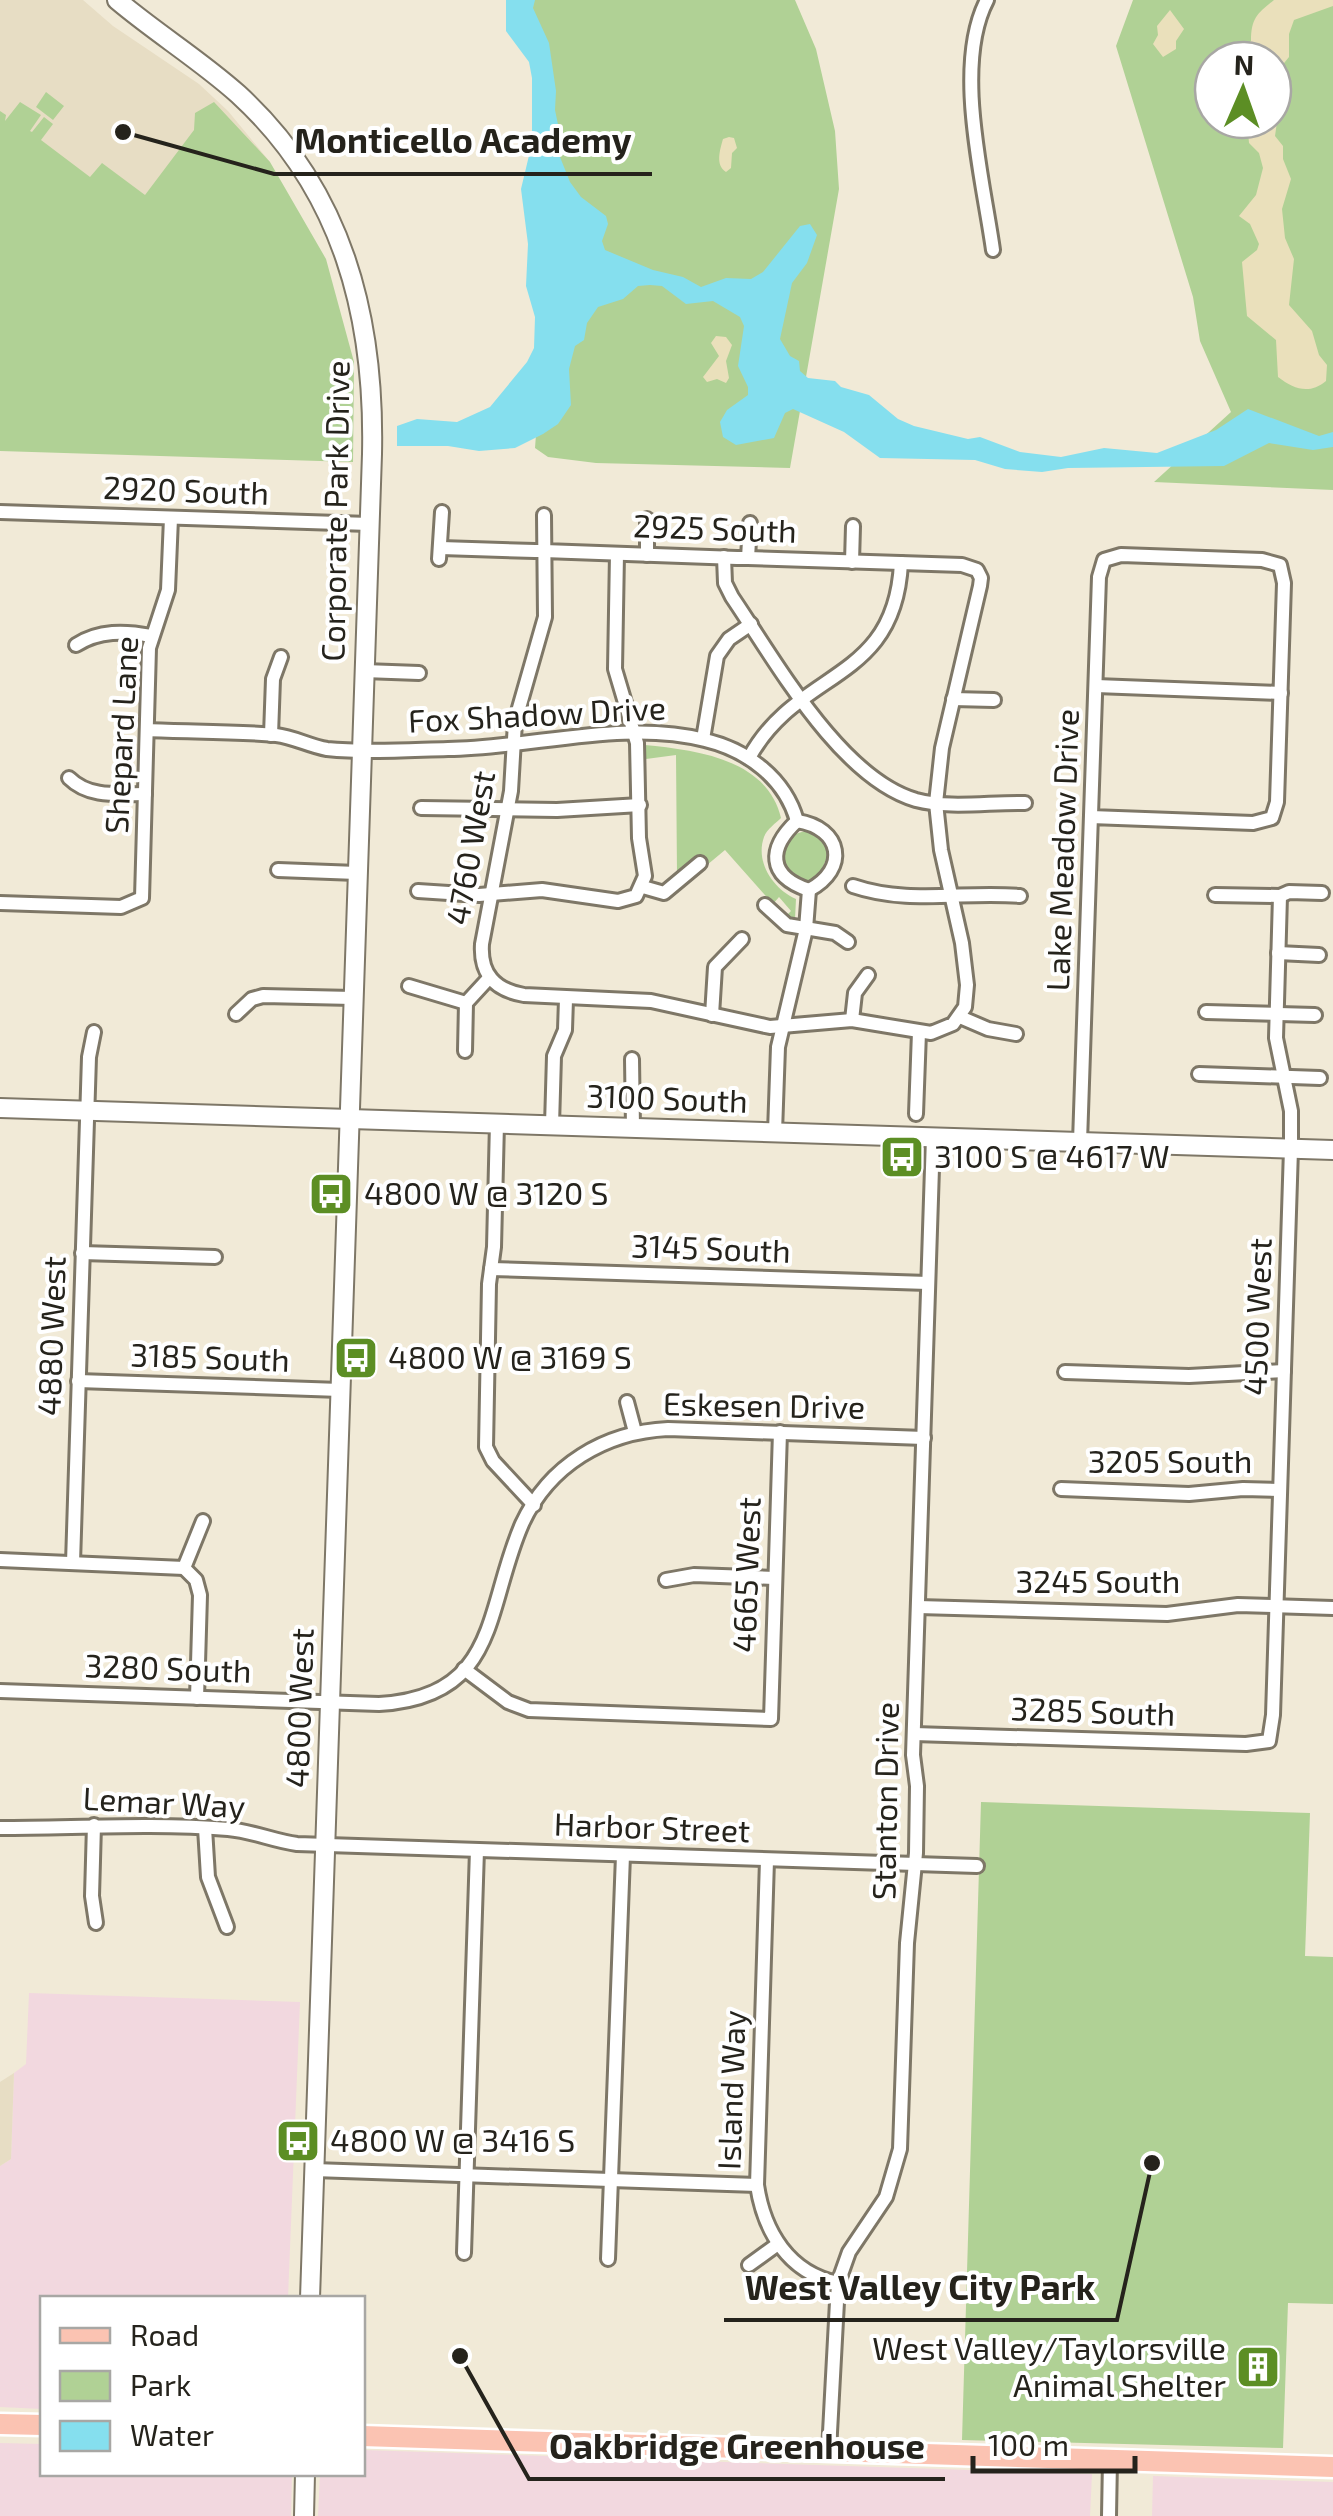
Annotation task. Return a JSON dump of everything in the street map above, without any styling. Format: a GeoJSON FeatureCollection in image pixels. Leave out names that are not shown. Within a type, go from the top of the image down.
{"type":"FeatureCollection","features":[{"type":"Feature","properties":{"kind":"main road","name":"Corporate Park Drive"},"geometry":{"type":"LineString","coordinates":[[118,0],[218,78],[261,118],[308,180],[333,226],[358,293],[370,362],[373,420],[349,1119]]}},
{"type":"Feature","properties":{"kind":"main road","name":"3100 South"},"geometry":{"type":"LineString","coordinates":[[0,1108],[1333,1150]]}},
{"type":"Feature","properties":{"kind":"main road","name":"4800 West"},"geometry":{"type":"LineString","coordinates":[[310,2296],[349,1119]]}},
{"type":"Feature","properties":{"kind":"main road"},"geometry":{"type":"LineString","coordinates":[[0,2424],[40,2425]]}},
{"type":"Feature","properties":{"kind":"main road"},"geometry":{"type":"LineString","coordinates":[[365,2436],[1333,2467]]}},
{"type":"Feature","properties":{"kind":"main road"},"geometry":{"type":"LineString","coordinates":[[304,2516],[305,2476]]}},
{"type":"Feature","properties":{"kind":"street"},"geometry":{"type":"LineString","coordinates":[[987,0],[973,38],[970,72],[993,250]]}},
{"type":"Feature","properties":{"kind":"street","name":"2920 South"},"geometry":{"type":"LineString","coordinates":[[0,512],[369,524]]}},
{"type":"Feature","properties":{"kind":"street","name":"2925 South"},"geometry":{"type":"LineString","coordinates":[[442,512],[440,554],[544,551],[968,566],[982,578],[954,699]]}},
{"type":"Feature","properties":{"kind":"street","name":"4760 West"},"geometry":{"type":"LineString","coordinates":[[490,978],[482,958],[490,894],[508,810],[516,716],[544,621],[544,516]]}},
{"type":"Feature","properties":{"kind":"street","name":"Shepard Lane"},"geometry":{"type":"LineString","coordinates":[[0,903],[121,906],[142,898],[151,636],[168,590],[171,518]]}},
{"type":"Feature","properties":{"kind":"street"},"geometry":{"type":"LineString","coordinates":[[646,554],[648,519]]}},
{"type":"Feature","properties":{"kind":"street"},"geometry":{"type":"LineString","coordinates":[[748,558],[750,522]]}},
{"type":"Feature","properties":{"kind":"street"},"geometry":{"type":"LineString","coordinates":[[852,562],[853,526]]}},
{"type":"Feature","properties":{"kind":"street"},"geometry":{"type":"LineString","coordinates":[[418,891],[490,894],[542,890],[618,900],[636,896],[643,887],[646,876],[639,838],[634,732],[614,669],[618,554]]}},
{"type":"Feature","properties":{"kind":"street","name":"Lake Meadow Drive"},"geometry":{"type":"LineString","coordinates":[[1080,1142],[1100,577],[1104,560],[1122,555],[1262,560],[1280,565],[1284,583],[1281,692]]}},
{"type":"Feature","properties":{"kind":"street"},"geometry":{"type":"LineString","coordinates":[[724,557],[727,588],[832,738],[866,772],[896,792],[936,803],[1024,803]]}},
{"type":"Feature","properties":{"kind":"street"},"geometry":{"type":"LineString","coordinates":[[749,758],[772,723],[868,652],[880,638],[898,600],[901,563]]}},
{"type":"Feature","properties":{"kind":"street"},"geometry":{"type":"LineString","coordinates":[[703,739],[717,656],[728,639],[751,624]]}},
{"type":"Feature","properties":{"kind":"street"},"geometry":{"type":"LineString","coordinates":[[76,644],[105,633],[151,636]]}},
{"type":"Feature","properties":{"kind":"street"},"geometry":{"type":"LineString","coordinates":[[271,735],[273,679],[281,658]]}},
{"type":"Feature","properties":{"kind":"street"},"geometry":{"type":"LineString","coordinates":[[364,671],[419,672]]}},
{"type":"Feature","properties":{"kind":"street"},"geometry":{"type":"LineString","coordinates":[[1091,817],[1253,823],[1272,818],[1277,802],[1281,692],[1096,686]]}},
{"type":"Feature","properties":{"kind":"street"},"geometry":{"type":"LineString","coordinates":[[465,1051],[466,1003],[490,978],[513,994],[651,1001],[770,1027],[852,1020],[919,1032],[942,1031],[960,1017],[967,985],[941,850],[936,803],[940,760],[954,699],[994,700]]}},
{"type":"Feature","properties":{"kind":"street","name":"Fox Shadow Drive"},"geometry":{"type":"LineString","coordinates":[[147,730],[271,735],[326,748],[362,749],[514,746],[634,732],[703,739],[749,758],[778,784],[797,821],[820,828],[830,836],[835,848],[828,874],[809,890],[806,929],[776,1064],[775,1132]]}},
{"type":"Feature","properties":{"kind":"street"},"geometry":{"type":"LineString","coordinates":[[69,778],[79,788],[94,793],[145,794]]}},
{"type":"Feature","properties":{"kind":"street"},"geometry":{"type":"LineString","coordinates":[[421,808],[508,810],[640,804]]}},
{"type":"Feature","properties":{"kind":"street"},"geometry":{"type":"LineString","coordinates":[[797,821],[779,838],[776,856],[786,878],[809,890]]}},
{"type":"Feature","properties":{"kind":"street"},"geometry":{"type":"LineString","coordinates":[[643,887],[664,894],[700,863]]}},
{"type":"Feature","properties":{"kind":"street"},"geometry":{"type":"LineString","coordinates":[[278,870],[357,873]]}},
{"type":"Feature","properties":{"kind":"street"},"geometry":{"type":"LineString","coordinates":[[853,886],[901,898],[981,892],[1020,896]]}},
{"type":"Feature","properties":{"kind":"street"},"geometry":{"type":"LineString","coordinates":[[1215,895],[1322,893]]}},
{"type":"Feature","properties":{"kind":"street","name":"4500 West"},"geometry":{"type":"LineString","coordinates":[[1269,1741],[1291,1149],[1291,1111],[1276,1038],[1280,896]]}},
{"type":"Feature","properties":{"kind":"street"},"geometry":{"type":"LineString","coordinates":[[766,906],[783,923],[836,934],[848,942]]}},
{"type":"Feature","properties":{"kind":"street"},"geometry":{"type":"LineString","coordinates":[[712,1015],[715,967],[742,939]]}},
{"type":"Feature","properties":{"kind":"street"},"geometry":{"type":"LineString","coordinates":[[1278,953],[1319,955]]}},
{"type":"Feature","properties":{"kind":"street"},"geometry":{"type":"LineString","coordinates":[[852,1020],[854,993],[868,975]]}},
{"type":"Feature","properties":{"kind":"street"},"geometry":{"type":"LineString","coordinates":[[409,986],[466,1003]]}},
{"type":"Feature","properties":{"kind":"street"},"geometry":{"type":"LineString","coordinates":[[236,1014],[252,999],[262,996],[353,998]]}},
{"type":"Feature","properties":{"kind":"street"},"geometry":{"type":"LineString","coordinates":[[552,1125],[554,1056],[564,1030],[566,999]]}},
{"type":"Feature","properties":{"kind":"street"},"geometry":{"type":"LineString","coordinates":[[1206,1012],[1315,1015]]}},
{"type":"Feature","properties":{"kind":"street"},"geometry":{"type":"LineString","coordinates":[[960,1017],[988,1029],[1016,1034]]}},
{"type":"Feature","properties":{"kind":"street","name":"4880 West"},"geometry":{"type":"LineString","coordinates":[[72,1563],[89,1057],[94,1032]]}},
{"type":"Feature","properties":{"kind":"street"},"geometry":{"type":"LineString","coordinates":[[916,1114],[919,1032]]}},
{"type":"Feature","properties":{"kind":"street"},"geometry":{"type":"LineString","coordinates":[[632,1059],[633,1128]]}},
{"type":"Feature","properties":{"kind":"street"},"geometry":{"type":"LineString","coordinates":[[1199,1074],[1320,1078]]}},
{"type":"Feature","properties":{"kind":"street"},"geometry":{"type":"LineString","coordinates":[[498,1124],[486,1447],[534,1505]]}},
{"type":"Feature","properties":{"kind":"street","name":"Stanton Drive"},"geometry":{"type":"LineString","coordinates":[[830,2451],[838,2283],[849,2252],[886,2196],[898,2161],[906,1950],[915,1864],[914,1734],[933,1138]]}},
{"type":"Feature","properties":{"kind":"street"},"geometry":{"type":"LineString","coordinates":[[82,1253],[216,1258]]}},
{"type":"Feature","properties":{"kind":"street","name":"3145 South"},"geometry":{"type":"LineString","coordinates":[[492,1269],[928,1284]]}},
{"type":"Feature","properties":{"kind":"street"},"geometry":{"type":"LineString","coordinates":[[1065,1372],[1188,1376],[1284,1372]]}},
{"type":"Feature","properties":{"kind":"street","name":"3185 South"},"geometry":{"type":"LineString","coordinates":[[78,1381],[340,1390]]}},
{"type":"Feature","properties":{"kind":"street"},"geometry":{"type":"LineString","coordinates":[[628,1402],[635,1432]]}},
{"type":"Feature","properties":{"kind":"street","name":"Eskesen Drive"},"geometry":{"type":"LineString","coordinates":[[330,1702],[378,1704],[418,1698],[464,1670],[487,1636],[518,1536],[534,1505],[559,1473],[607,1441],[635,1432],[684,1429],[924,1438]]}},
{"type":"Feature","properties":{"kind":"street","name":"4665 West"},"geometry":{"type":"LineString","coordinates":[[464,1670],[499,1697],[529,1710],[770,1719],[780,1432]]}},
{"type":"Feature","properties":{"kind":"street","name":"3205 South"},"geometry":{"type":"LineString","coordinates":[[1061,1490],[1189,1494],[1243,1488],[1280,1490]]}},
{"type":"Feature","properties":{"kind":"street"},"geometry":{"type":"LineString","coordinates":[[184,1568],[202,1521]]}},
{"type":"Feature","properties":{"kind":"street"},"geometry":{"type":"LineString","coordinates":[[0,1560],[184,1568],[196,1580],[200,1595],[197,1698]]}},
{"type":"Feature","properties":{"kind":"street"},"geometry":{"type":"LineString","coordinates":[[666,1580],[694,1575],[774,1578]]}},
{"type":"Feature","properties":{"kind":"street","name":"3245 South"},"geometry":{"type":"LineString","coordinates":[[918,1607],[1168,1614],[1238,1606],[1333,1608]]}},
{"type":"Feature","properties":{"kind":"street","name":"3280 South"},"geometry":{"type":"LineString","coordinates":[[2,1691],[330,1702]]}},
{"type":"Feature","properties":{"kind":"street","name":"3285 South"},"geometry":{"type":"LineString","coordinates":[[914,1734],[1246,1744],[1269,1741]]}},
{"type":"Feature","properties":{"kind":"street"},"geometry":{"type":"LineString","coordinates":[[94,1825],[92,1896],[96,1923]]}},
{"type":"Feature","properties":{"kind":"street","name":"Lemar Way"},"geometry":{"type":"LineString","coordinates":[[0,1828],[205,1828],[325,1845]]}},
{"type":"Feature","properties":{"kind":"street"},"geometry":{"type":"LineString","coordinates":[[205,1828],[208,1876],[227,1927]]}},
{"type":"Feature","properties":{"kind":"street","name":"Harbor Street"},"geometry":{"type":"LineString","coordinates":[[325,1845],[978,1866]]}},
{"type":"Feature","properties":{"kind":"street"},"geometry":{"type":"LineString","coordinates":[[464,2254],[477,1850]]}},
{"type":"Feature","properties":{"kind":"street"},"geometry":{"type":"LineString","coordinates":[[608,2259],[623,1855]]}},
{"type":"Feature","properties":{"kind":"street","name":"Island Way"},"geometry":{"type":"LineString","coordinates":[[767,1860],[756,2186],[766,2223],[778,2244],[792,2260],[818,2278],[838,2283]]}},
{"type":"Feature","properties":{"kind":"street"},"geometry":{"type":"LineString","coordinates":[[314,2170],[756,2186]]}},
{"type":"Feature","properties":{"kind":"street"},"geometry":{"type":"LineString","coordinates":[[749,2265],[778,2244]]}},
{"type":"Feature","properties":{"kind":"street"},"geometry":{"type":"LineString","coordinates":[[1109,2516],[1110,2460]]}},
{"type":"Feature","properties":{"kind":"shaded area"},"geometry":{"type":"Polygon","coordinates":[[[0,0],[83,0],[113,26],[199,84],[228,111],[270,162],[125,261],[0,248],[0,0]]]}},
{"type":"Feature","properties":{"kind":"shaded area"},"geometry":{"type":"Polygon","coordinates":[[[29,1993],[300,2002],[288,2296],[40,2296],[40,2409],[0,2407],[0,2166],[11,2159],[14,2073],[26,2064],[29,1993]]]}},
{"type":"Feature","properties":{"kind":"shaded area"},"geometry":{"type":"Polygon","coordinates":[[[14,2073],[11,2159],[0,2166],[0,2082],[14,2073]]]}},
{"type":"Feature","properties":{"kind":"shaded area"},"geometry":{"type":"Polygon","coordinates":[[[0,2443],[40,2444],[40,2476],[292,2476],[291,2516],[0,2516],[0,2443]]]}},
{"type":"Feature","properties":{"kind":"shaded area"},"geometry":{"type":"Polygon","coordinates":[[[365,2450],[1092,2474],[1090,2516],[318,2516],[320,2476],[365,2476],[365,2450]]]}},
{"type":"Feature","properties":{"kind":"shaded area"},"geometry":{"type":"Polygon","coordinates":[[[1153,2476],[1333,2482],[1333,2516],[1152,2516],[1153,2476]]]}},
{"type":"Feature","properties":{"kind":"green space"},"geometry":{"type":"Polygon","coordinates":[[[530,0],[795,0],[816,49],[835,131],[839,189],[790,468],[596,463],[548,457],[535,448],[558,140],[530,0]]]}},
{"type":"Feature","properties":{"kind":"green space"},"geometry":{"type":"Polygon","coordinates":[[[1133,0],[1333,0],[1333,490],[1154,482],[1231,412],[1200,341],[1193,297],[1116,46],[1133,0]]]}},
{"type":"Feature","properties":{"kind":"green space"},"geometry":{"type":"Polygon","coordinates":[[[46,92],[64,106],[53,120],[36,107],[46,92]]]}},
{"type":"Feature","properties":{"kind":"green space"},"geometry":{"type":"Polygon","coordinates":[[[20,102],[41,115],[30,131],[44,117],[53,124],[41,140],[90,177],[102,163],[145,195],[194,130],[195,113],[214,102],[270,162],[326,259],[354,362],[353,462],[0,451],[0,111],[6,115],[5,121],[20,102]]]}},
{"type":"Feature","properties":{"kind":"green space"},"geometry":{"type":"Polygon","coordinates":[[[645,745],[706,754],[745,770],[761,782],[781,818],[764,837],[764,865],[773,882],[796,899],[795,919],[785,917],[791,911],[779,897],[773,904],[725,850],[707,865],[697,856],[677,874],[676,755],[646,759],[645,745]]]}},
{"type":"Feature","properties":{"kind":"green space"},"geometry":{"type":"Polygon","coordinates":[[[810,831],[826,844],[828,855],[819,876],[806,881],[791,873],[782,854],[792,837],[810,831]]]}},
{"type":"Feature","properties":{"kind":"green space"},"geometry":{"type":"Polygon","coordinates":[[[981,1802],[1310,1813],[1305,1956],[1333,1957],[1333,2304],[1288,2303],[1283,2448],[962,2440],[981,1802]]]}},
{"type":"Feature","properties":{"kind":"sand"},"geometry":{"type":"Polygon","coordinates":[[[1274,0],[1333,0],[1333,6],[1294,20],[1289,40],[1251,40],[1256,17],[1274,0]]]}},
{"type":"Feature","properties":{"kind":"sand"},"geometry":{"type":"Polygon","coordinates":[[[1170,10],[1184,29],[1176,49],[1163,57],[1153,44],[1157,26],[1170,10]]]}},
{"type":"Feature","properties":{"kind":"sand"},"geometry":{"type":"Polygon","coordinates":[[[734,138],[737,148],[726,172],[719,157],[723,139],[734,138]]]}},
{"type":"Feature","properties":{"kind":"sand"},"geometry":{"type":"Polygon","coordinates":[[[1249,140],[1278,140],[1291,179],[1282,209],[1285,238],[1294,259],[1289,305],[1312,331],[1319,355],[1327,365],[1326,381],[1308,389],[1278,377],[1276,340],[1247,316],[1242,262],[1259,244],[1250,224],[1239,216],[1256,195],[1263,168],[1259,153],[1249,140]]]}},
{"type":"Feature","properties":{"kind":"sand"},"geometry":{"type":"Polygon","coordinates":[[[716,336],[726,337],[732,345],[726,361],[726,383],[717,379],[707,382],[703,377],[719,356],[711,343],[716,336]]]}},
{"type":"Feature","properties":{"kind":"water"},"geometry":{"type":"Polygon","coordinates":[[[506,0],[535,0],[533,8],[549,43],[560,157],[581,197],[606,216],[608,224],[602,241],[605,250],[701,287],[726,278],[751,279],[763,272],[800,226],[810,224],[817,235],[807,263],[792,283],[780,339],[808,378],[835,381],[841,387],[869,395],[898,419],[914,426],[968,439],[980,437],[1020,452],[1061,457],[1104,448],[1157,453],[1216,430],[1248,409],[1319,436],[1333,432],[1333,447],[1313,450],[1269,443],[1224,466],[1068,468],[1042,472],[1005,469],[975,460],[880,458],[844,432],[793,409],[785,413],[774,438],[736,445],[723,437],[720,422],[727,410],[748,395],[738,366],[744,326],[740,317],[713,301],[686,304],[662,286],[650,285],[638,286],[623,299],[598,307],[587,323],[584,340],[575,346],[569,369],[571,405],[558,424],[543,434],[515,448],[479,451],[448,446],[397,446],[397,426],[417,419],[457,422],[490,407],[534,348],[535,317],[526,286],[528,244],[521,189],[532,143],[532,78],[529,62],[506,31],[506,0]]]}},
{"type":"Feature","properties":{"kind":"place","name":"Monticello Academy"},"geometry":{"type":"Point","coordinates":[123,132]}},
{"type":"Feature","properties":{"kind":"place","name":"3100 S @ 4617 W"},"geometry":{"type":"Point","coordinates":[902,1157]}},
{"type":"Feature","properties":{"kind":"place","name":"4800 W @ 3120 S"},"geometry":{"type":"Point","coordinates":[331,1194]}},
{"type":"Feature","properties":{"kind":"place","name":"4800 W @ 3169 S"},"geometry":{"type":"Point","coordinates":[356,1358]}},
{"type":"Feature","properties":{"kind":"place","name":"4800 W @ 3416 S"},"geometry":{"type":"Point","coordinates":[298,2141]}},
{"type":"Feature","properties":{"kind":"place","name":"West Valley City Park"},"geometry":{"type":"Point","coordinates":[1152,2163]}},
{"type":"Feature","properties":{"kind":"place","name":"Oakbridge Greenhouse"},"geometry":{"type":"Point","coordinates":[460,2356]}},
{"type":"Feature","properties":{"kind":"place","name":"West Valley/Taylorsville Animal Shelter"},"geometry":{"type":"Point","coordinates":[1258,2367]}}]}
